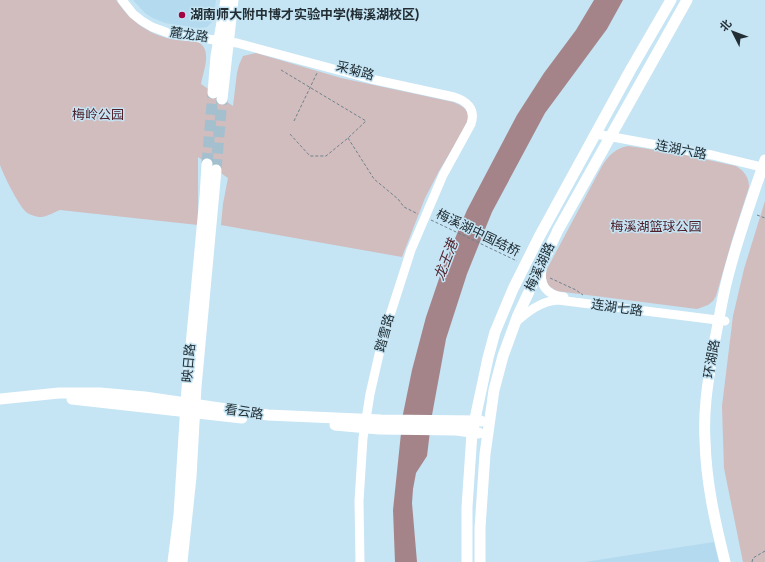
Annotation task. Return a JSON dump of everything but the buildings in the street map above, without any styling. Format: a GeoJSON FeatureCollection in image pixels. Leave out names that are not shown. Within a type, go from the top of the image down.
{"type":"FeatureCollection","features":[{"type":"Feature","properties":{"kind":"main road"},"geometry":{"type":"LineString","coordinates":[[224,38],[226,0]]}},
{"type":"Feature","properties":{"kind":"main road"},"geometry":{"type":"LineString","coordinates":[[217,96],[214,74],[233,0]]}},
{"type":"Feature","properties":{"kind":"main road","name":"梅溪湖路"},"geometry":{"type":"LineString","coordinates":[[467,562],[467,507],[472,432],[488,358],[496,332],[538,237],[671,0]]}},
{"type":"Feature","properties":{"kind":"main road","name":"梅溪湖路"},"geometry":{"type":"LineString","coordinates":[[480,562],[482,494],[494,390],[503,356],[515,322],[544,258],[575,198],[687,0]]}},
{"type":"Feature","properties":{"kind":"main road","name":"环湖路"},"geometry":{"type":"LineString","coordinates":[[725,562],[711,499],[708,478],[705,439],[706,391],[735,251],[764,165]]}},
{"type":"Feature","properties":{"kind":"main road","name":"映日路"},"geometry":{"type":"LineString","coordinates":[[173,562],[190,408],[205,197],[211,167]]}},
{"type":"Feature","properties":{"kind":"main road","name":"环湖路"},"geometry":{"type":"LineString","coordinates":[[732,562],[720,512],[714,477],[711,442],[713,390],[722,319],[737,270],[760,216],[765,182]]}},
{"type":"Feature","properties":{"kind":"main road","name":"看云路"},"geometry":{"type":"LineString","coordinates":[[0,398],[58,393],[100,393],[145,397],[190,408],[282,423],[457,426]]}},
{"type":"Feature","properties":{"kind":"main road","name":"看云路"},"geometry":{"type":"LineString","coordinates":[[0,403],[63,398],[190,408]]}},
{"type":"Feature","properties":{"kind":"main road","name":"映日路"},"geometry":{"type":"LineString","coordinates":[[182,562],[189,492],[190,408]]}},
{"type":"Feature","properties":{"kind":"main road"},"geometry":{"type":"LineString","coordinates":[[457,426],[474,421],[490,421]]}},
{"type":"Feature","properties":{"kind":"main road"},"geometry":{"type":"LineString","coordinates":[[457,426],[472,432],[488,434]]}},
{"type":"Feature","properties":{"kind":"street","name":"麓龙路"},"geometry":{"type":"LineString","coordinates":[[122,0],[133,14],[157,29],[171,34],[224,38]]}},
{"type":"Feature","properties":{"kind":"street","name":"麓龙路"},"geometry":{"type":"LineString","coordinates":[[127,0],[144,18],[164,28],[224,38]]}},
{"type":"Feature","properties":{"kind":"street","name":"采菊路"},"geometry":{"type":"LineString","coordinates":[[224,38],[371,79],[461,99],[471,108],[474,120]]}},
{"type":"Feature","properties":{"kind":"street","name":"采菊路"},"geometry":{"type":"LineString","coordinates":[[224,38],[372,76],[455,94],[467,100],[473,107],[474,120]]}},
{"type":"Feature","properties":{"kind":"street","name":"踏雪路"},"geometry":{"type":"LineString","coordinates":[[362,562],[359,501],[378,372],[386,338],[414,252],[437,195],[474,120]]}},
{"type":"Feature","properties":{"kind":"street","name":"连湖六路"},"geometry":{"type":"LineString","coordinates":[[597,131],[764,165]]}},
{"type":"Feature","properties":{"kind":"street","name":"连湖七路"},"geometry":{"type":"LineString","coordinates":[[544,258],[541,278],[542,283],[548,292],[558,296],[722,319]]}},
{"type":"Feature","properties":{"kind":"street","name":"连湖七路"},"geometry":{"type":"LineString","coordinates":[[515,322],[537,307],[548,302],[558,300],[722,319]]}},
{"type":"Feature","properties":{"kind":"path"},"geometry":{"type":"LineString","coordinates":[[294,121],[321,65]]}},
{"type":"Feature","properties":{"kind":"path"},"geometry":{"type":"LineString","coordinates":[[281,70],[366,121],[326,156],[310,156],[289,133]]}},
{"type":"Feature","properties":{"kind":"path","name":"梅溪湖中国结桥"},"geometry":{"type":"LineString","coordinates":[[348,138],[374,179],[393,194],[404,207],[422,216]]}},
{"type":"Feature","properties":{"kind":"path","name":"梅溪湖中国结桥"},"geometry":{"type":"LineString","coordinates":[[429,219],[518,262]]}},
{"type":"Feature","properties":{"kind":"path"},"geometry":{"type":"LineString","coordinates":[[546,276],[581,293],[586,300]]}},
{"type":"Feature","properties":{"kind":"path"},"geometry":{"type":"LineString","coordinates":[[752,562],[753,558],[765,551]]}},
{"type":"Feature","properties":{"kind":"shaded area","name":"湖南师大附中博才实验中学(梅溪湖校区)"},"geometry":{"type":"Polygon","coordinates":[[[133,0],[216,0],[212,22],[207,27],[198,28],[165,23],[153,18],[145,13],[133,0]]]}},
{"type":"Feature","properties":{"kind":"shaded area"},"geometry":{"type":"Polygon","coordinates":[[[714,542],[719,562],[585,562],[714,542]]]}},
{"type":"Feature","properties":{"kind":"green space","name":"梅岭公园"},"geometry":{"type":"Polygon","coordinates":[[[0,0],[116,0],[134,21],[149,31],[167,38],[198,42],[203,46],[205,50],[206,62],[201,84],[233,106],[239,65],[243,56],[256,53],[341,78],[453,102],[464,108],[468,114],[466,126],[425,198],[402,257],[221,225],[228,178],[198,157],[198,225],[60,210],[42,217],[31,215],[22,207],[4,176],[0,165],[0,0]]]}},
{"type":"Feature","properties":{"kind":"green space","name":"梅溪湖篮球公园"},"geometry":{"type":"Polygon","coordinates":[[[628,146],[676,153],[736,166],[744,172],[747,177],[749,187],[716,296],[708,305],[697,309],[556,291],[548,285],[546,280],[547,269],[602,166],[613,153],[620,148],[628,146]]]}},
{"type":"Feature","properties":{"kind":"green space"},"geometry":{"type":"Polygon","coordinates":[[[765,201],[765,562],[743,562],[724,468],[722,406],[733,316],[744,269],[765,201]]]}},
{"type":"Feature","properties":{"kind":"water","name":"龙王港"},"geometry":{"type":"Polygon","coordinates":[[[594,0],[623,0],[607,29],[545,113],[492,212],[467,274],[446,339],[432,415],[427,456],[416,473],[412,503],[417,562],[395,562],[393,510],[403,414],[412,370],[426,317],[443,267],[467,210],[517,115],[544,73],[576,30],[594,0]]]}},
{"type":"Feature","properties":{"kind":"tunnel"},"geometry":{"type":"LineString","coordinates":[[207,164],[213,93]]}},
{"type":"Feature","properties":{"kind":"tunnel"},"geometry":{"type":"LineString","coordinates":[[216,170],[222,99]]}},
{"type":"Feature","properties":{"kind":"place","name":"湖南师大附中博才实验中学(梅溪湖校区)"},"geometry":{"type":"Point","coordinates":[182,15]}}]}
